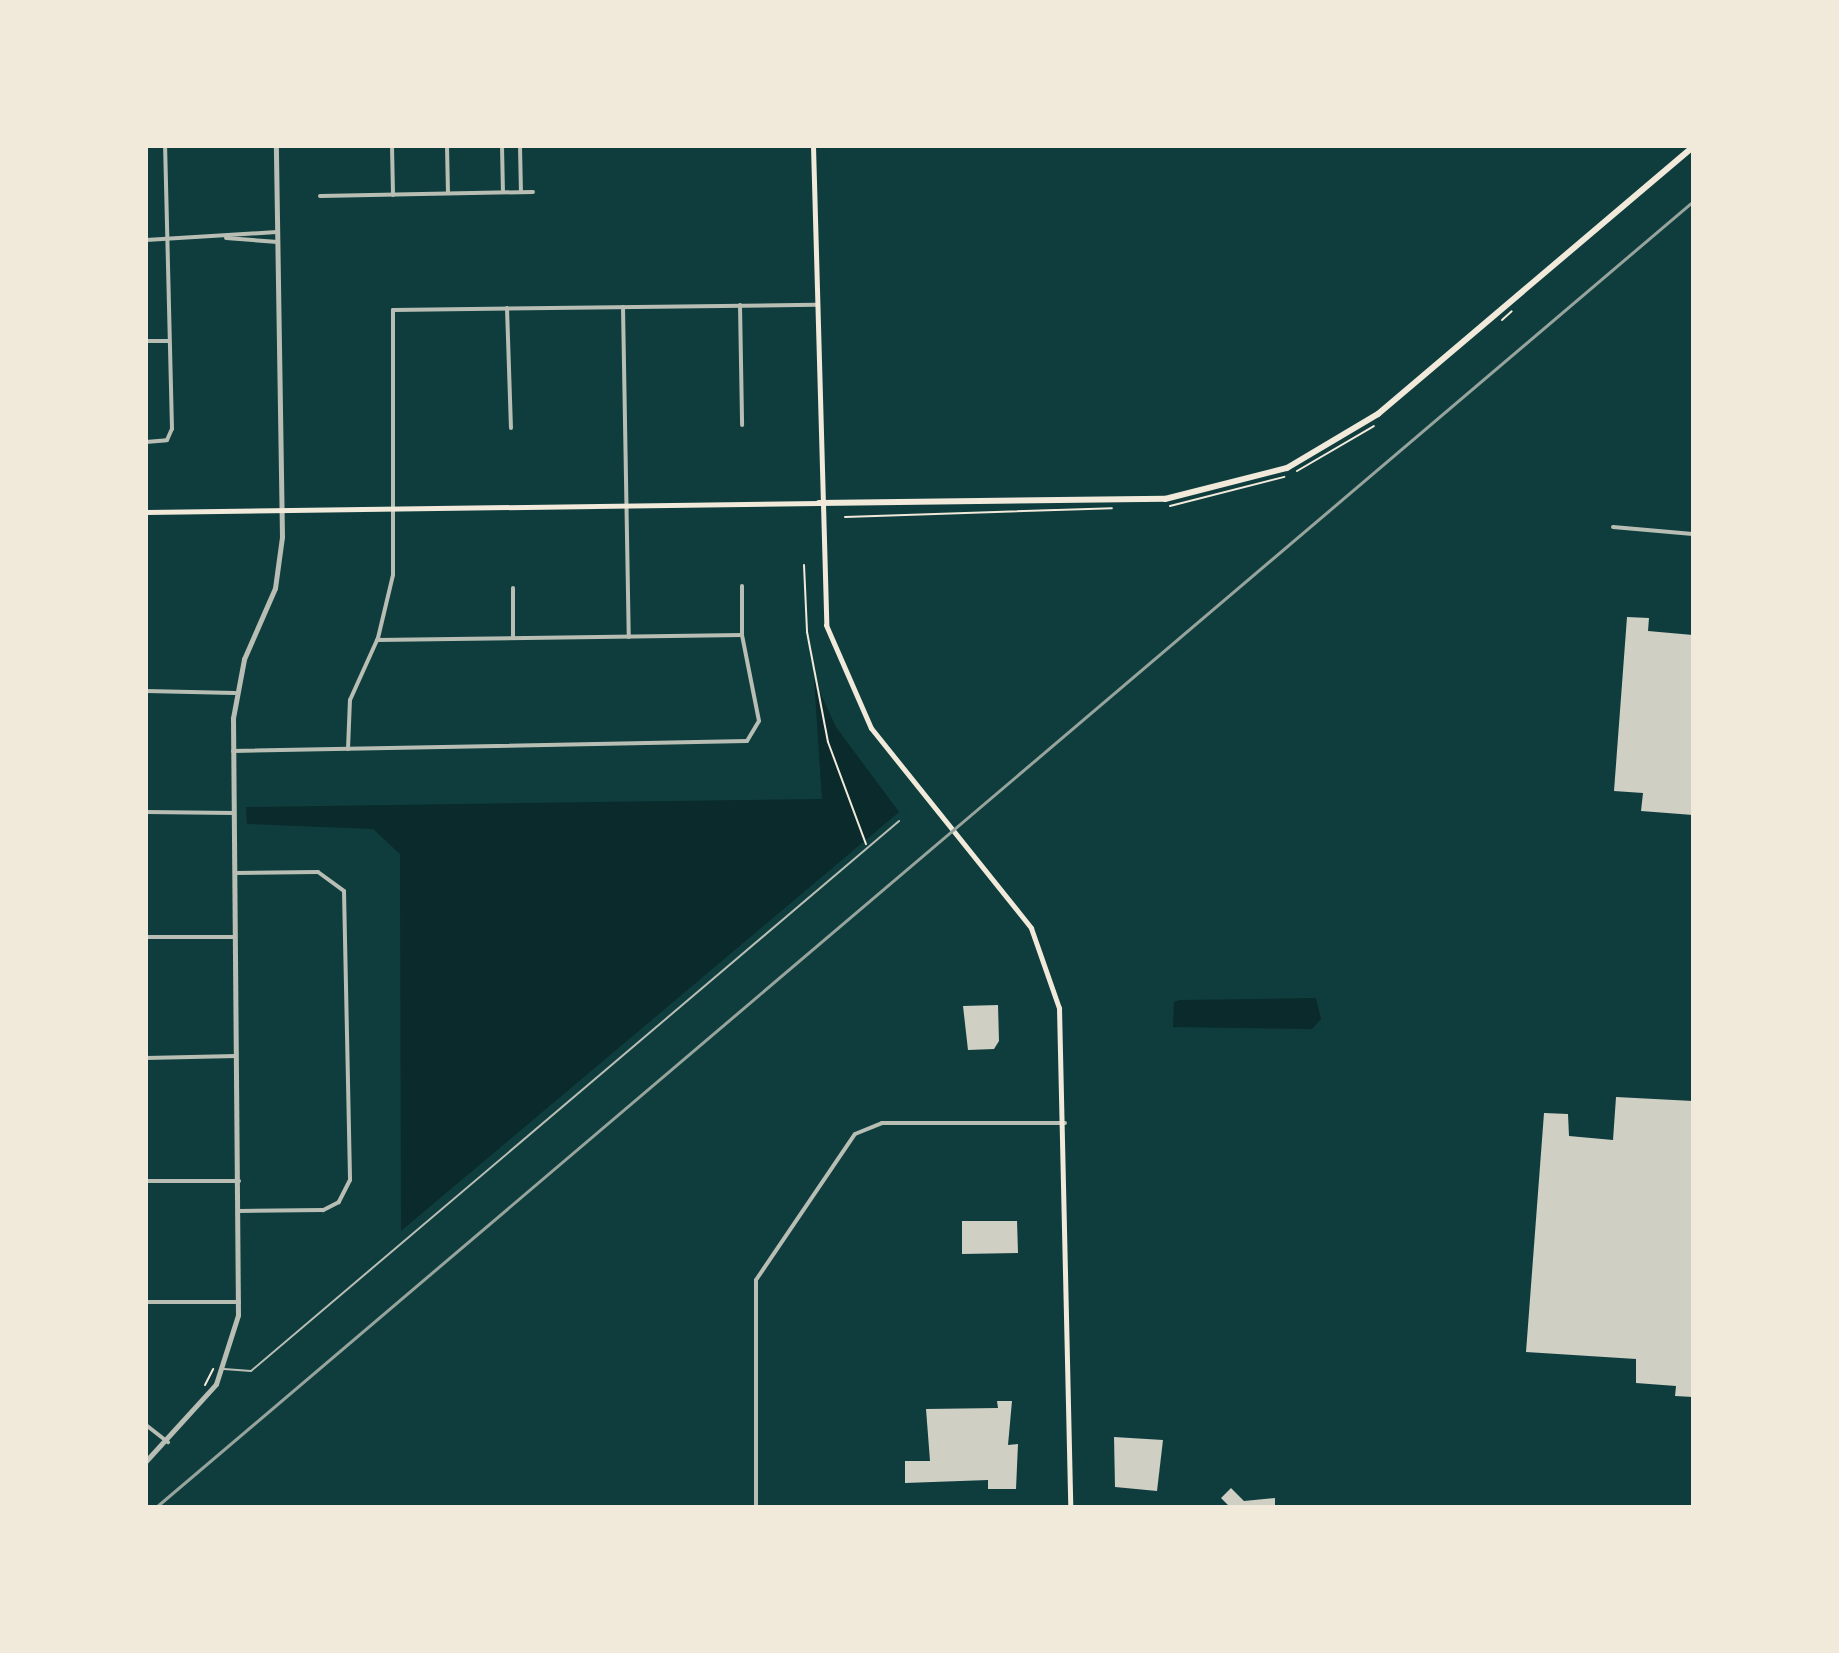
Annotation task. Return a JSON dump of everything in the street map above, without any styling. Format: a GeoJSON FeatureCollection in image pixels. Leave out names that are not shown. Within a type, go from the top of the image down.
{"type":"FeatureCollection","features":[{"type":"Feature","properties":{"kind":"main road"},"geometry":{"type":"LineString","coordinates":[[813,146],[822,601],[837,663],[866,720],[1031,928],[1053,983],[1062,1029],[1070,1507]]}},
{"type":"Feature","properties":{"kind":"main road"},"geometry":{"type":"LineString","coordinates":[[146,512],[1165,499],[1287,468],[1378,414],[1693,147]]}},
{"type":"Feature","properties":{"kind":"street"},"geometry":{"type":"LineString","coordinates":[[146,442],[169,437],[165,146]]}},
{"type":"Feature","properties":{"kind":"street"},"geometry":{"type":"LineString","coordinates":[[146,1461],[168,1442],[223,1369],[239,1302],[233,751],[235,693],[275,588],[283,510],[276,146]]}},
{"type":"Feature","properties":{"kind":"street"},"geometry":{"type":"LineString","coordinates":[[392,146],[393,195]]}},
{"type":"Feature","properties":{"kind":"street"},"geometry":{"type":"LineString","coordinates":[[447,146],[448,193]]}},
{"type":"Feature","properties":{"kind":"street"},"geometry":{"type":"LineString","coordinates":[[502,146],[503,193]]}},
{"type":"Feature","properties":{"kind":"street"},"geometry":{"type":"LineString","coordinates":[[520,146],[521,192]]}},
{"type":"Feature","properties":{"kind":"street"},"geometry":{"type":"LineString","coordinates":[[320,196],[533,192]]}},
{"type":"Feature","properties":{"kind":"street"},"geometry":{"type":"LineString","coordinates":[[223,238],[277,232]]}},
{"type":"Feature","properties":{"kind":"street"},"geometry":{"type":"LineString","coordinates":[[146,240],[223,238],[278,242]]}},
{"type":"Feature","properties":{"kind":"street"},"geometry":{"type":"LineString","coordinates":[[740,305],[742,425]]}},
{"type":"Feature","properties":{"kind":"street"},"geometry":{"type":"LineString","coordinates":[[348,749],[350,700],[377,640],[393,575],[396,509],[393,310],[816,305]]}},
{"type":"Feature","properties":{"kind":"street"},"geometry":{"type":"LineString","coordinates":[[623,306],[629,637]]}},
{"type":"Feature","properties":{"kind":"street"},"geometry":{"type":"LineString","coordinates":[[507,308],[511,428]]}},
{"type":"Feature","properties":{"kind":"street"},"geometry":{"type":"LineString","coordinates":[[146,341],[169,341]]}},
{"type":"Feature","properties":{"kind":"street"},"geometry":{"type":"LineString","coordinates":[[1613,527],[1693,534]]}},
{"type":"Feature","properties":{"kind":"street"},"geometry":{"type":"LineString","coordinates":[[233,751],[741,742],[759,727],[742,635],[742,586]]}},
{"type":"Feature","properties":{"kind":"street"},"geometry":{"type":"LineString","coordinates":[[513,588],[513,638]]}},
{"type":"Feature","properties":{"kind":"street"},"geometry":{"type":"LineString","coordinates":[[377,640],[742,635]]}},
{"type":"Feature","properties":{"kind":"street"},"geometry":{"type":"LineString","coordinates":[[146,691],[235,693]]}},
{"type":"Feature","properties":{"kind":"street"},"geometry":{"type":"LineString","coordinates":[[146,812],[234,813]]}},
{"type":"Feature","properties":{"kind":"street"},"geometry":{"type":"LineString","coordinates":[[235,873],[318,872],[344,891],[350,1164],[348,1188],[331,1207],[239,1211]]}},
{"type":"Feature","properties":{"kind":"street"},"geometry":{"type":"LineString","coordinates":[[146,937],[235,937]]}},
{"type":"Feature","properties":{"kind":"street"},"geometry":{"type":"LineString","coordinates":[[146,1058],[237,1056]]}},
{"type":"Feature","properties":{"kind":"street"},"geometry":{"type":"LineString","coordinates":[[756,1507],[756,1280],[855,1134],[882,1123],[1065,1123]]}},
{"type":"Feature","properties":{"kind":"street"},"geometry":{"type":"LineString","coordinates":[[146,1181],[239,1181]]}},
{"type":"Feature","properties":{"kind":"street"},"geometry":{"type":"LineString","coordinates":[[146,1302],[239,1302]]}},
{"type":"Feature","properties":{"kind":"street"},"geometry":{"type":"LineString","coordinates":[[146,1425],[168,1442]]}},
{"type":"Feature","properties":{"kind":"lane"},"geometry":{"type":"LineString","coordinates":[[223,1369],[251,1371],[899,821]]}},
{"type":"Feature","properties":{"kind":"path"},"geometry":{"type":"LineString","coordinates":[[1495,325],[1518,306]]}},
{"type":"Feature","properties":{"kind":"path"},"geometry":{"type":"LineString","coordinates":[[1163,506],[1290,475],[1382,420]]}},
{"type":"Feature","properties":{"kind":"path"},"geometry":{"type":"LineString","coordinates":[[845,517],[1126,508]]}},
{"type":"Feature","properties":{"kind":"path"},"geometry":{"type":"LineString","coordinates":[[804,565],[807,632],[828,742],[868,847]]}},
{"type":"Feature","properties":{"kind":"water"},"geometry":{"type":"Polygon","coordinates":[[[814,679],[836,727],[899,812],[401,1231],[400,854],[373,829],[247,824],[246,807],[822,799],[814,679]]]}},
{"type":"Feature","properties":{"kind":"water"},"geometry":{"type":"Polygon","coordinates":[[[1316,998],[1321,1019],[1312,1029],[1173,1027],[1174,1002],[1180,1000],[1316,998]]]}},
{"type":"Feature","properties":{"kind":"building"},"geometry":{"type":"Polygon","coordinates":[[[1627,617],[1649,618],[1648,631],[1693,635],[1693,815],[1641,811],[1643,793],[1614,791],[1627,617]]]}},
{"type":"Feature","properties":{"kind":"building"},"geometry":{"type":"Polygon","coordinates":[[[998,1005],[999,1041],[994,1049],[968,1050],[963,1006],[998,1005]]]}},
{"type":"Feature","properties":{"kind":"building"},"geometry":{"type":"Polygon","coordinates":[[[1616,1097],[1693,1101],[1693,1397],[1675,1396],[1676,1386],[1636,1383],[1636,1359],[1526,1352],[1544,1113],[1568,1114],[1569,1136],[1613,1140],[1616,1097]]]}},
{"type":"Feature","properties":{"kind":"building"},"geometry":{"type":"Polygon","coordinates":[[[962,1221],[1017,1221],[1018,1253],[962,1254],[962,1221]]]}},
{"type":"Feature","properties":{"kind":"building"},"geometry":{"type":"Polygon","coordinates":[[[997,1401],[1012,1401],[1008,1445],[1018,1444],[1016,1489],[988,1489],[988,1480],[905,1483],[905,1461],[930,1461],[926,1409],[998,1408],[997,1401]]]}},
{"type":"Feature","properties":{"kind":"building"},"geometry":{"type":"Polygon","coordinates":[[[1114,1437],[1163,1440],[1157,1491],[1115,1487],[1114,1437]]]}},
{"type":"Feature","properties":{"kind":"building"},"geometry":{"type":"Polygon","coordinates":[[[1231,1488],[1244,1501],[1275,1498],[1275,1507],[1230,1507],[1221,1498],[1231,1488]]]}},
{"type":"Feature","properties":{"kind":"railway"},"geometry":{"type":"LineString","coordinates":[[156,1507],[1693,201]]}}]}
